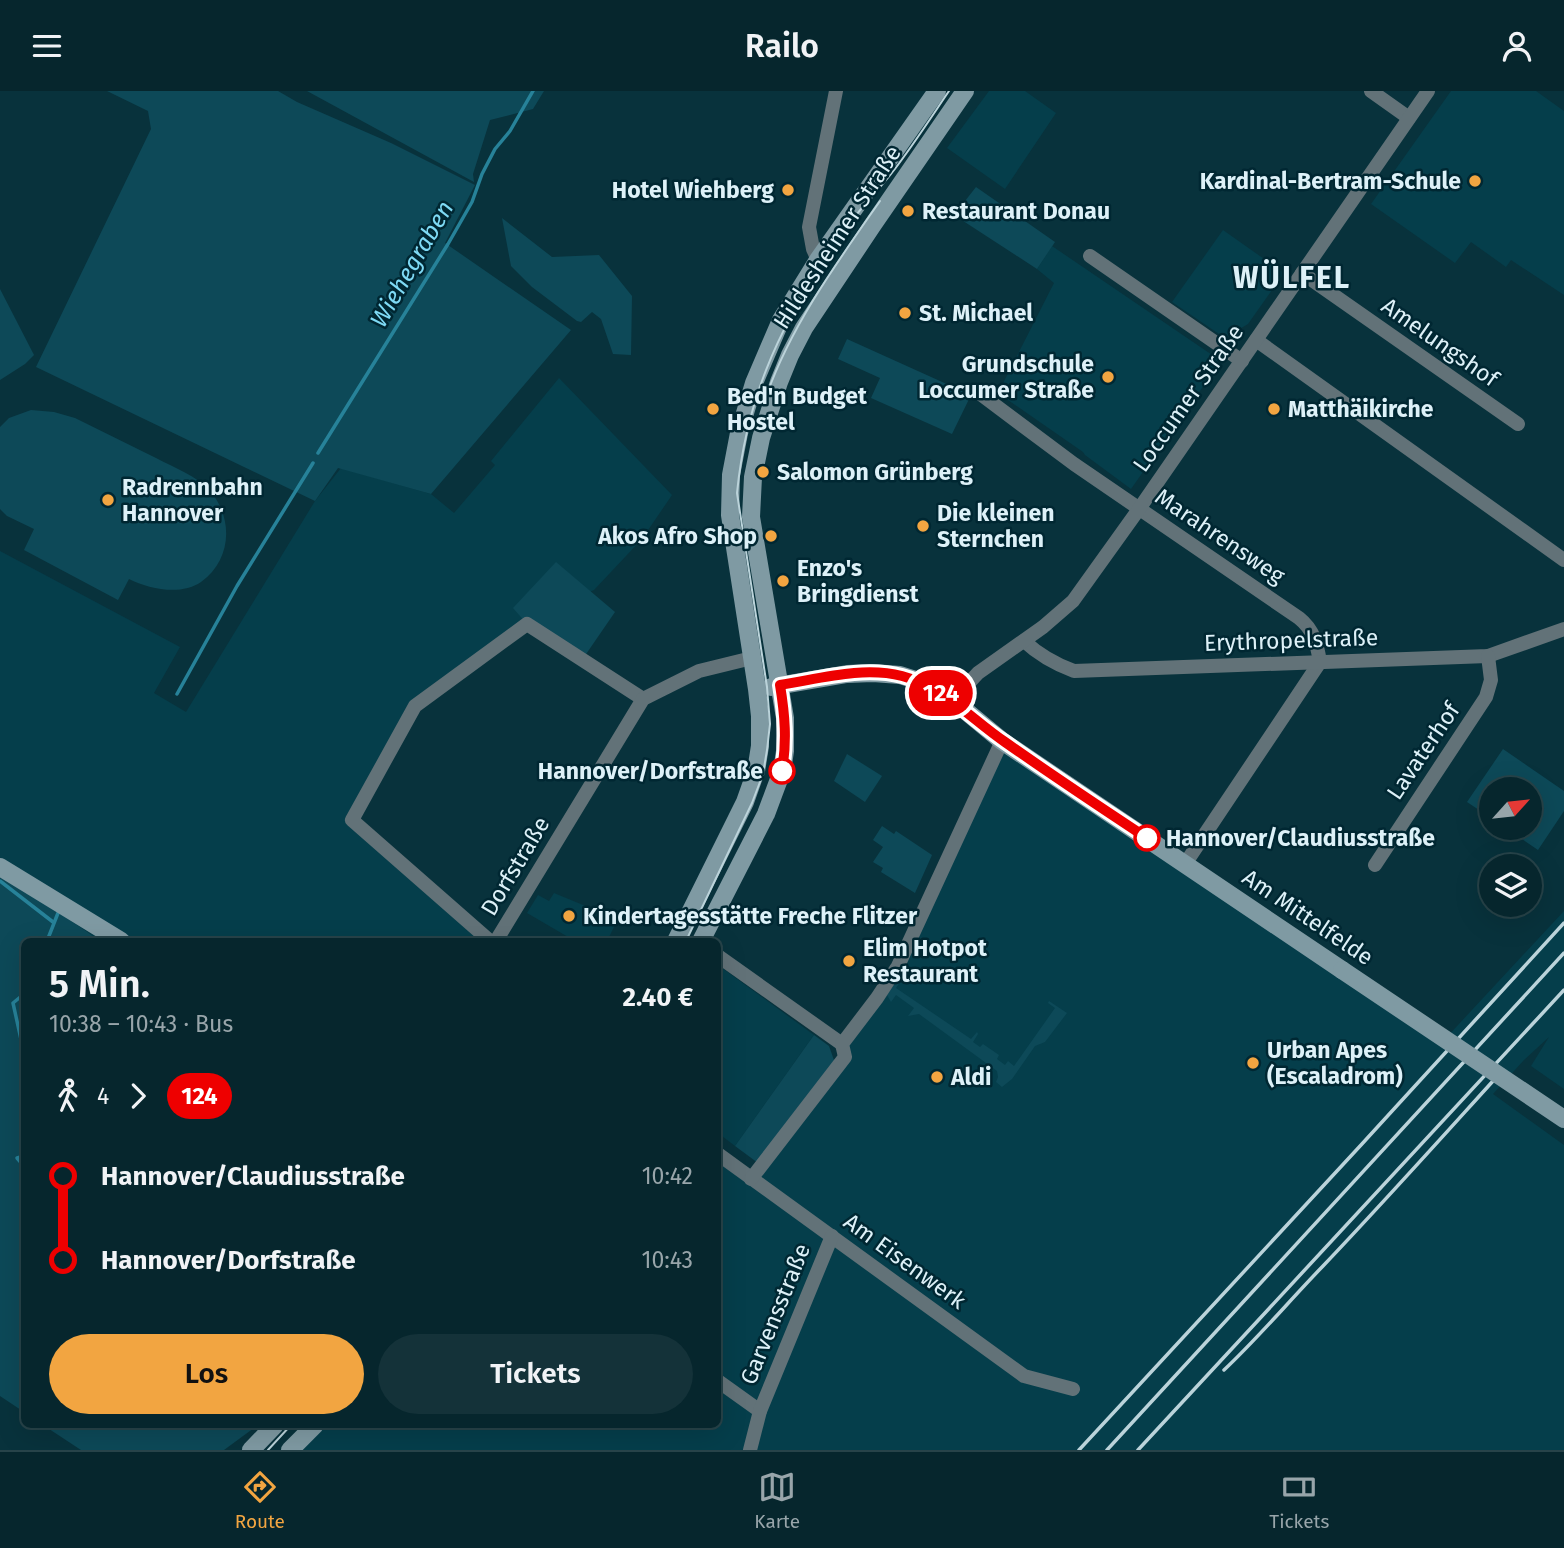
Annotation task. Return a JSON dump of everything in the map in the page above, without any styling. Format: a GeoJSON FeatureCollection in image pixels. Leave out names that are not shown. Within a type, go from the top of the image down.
{"type":"FeatureCollection","features":[{"type":"Feature","properties":{"kind":"main road","name":"Hildesheimer Straße"},"geometry":{"type":"LineString","coordinates":[[677,938],[745,801],[756,771],[760,746],[757,689],[744,660],[730,515],[731,475],[739,433],[757,373],[781,320],[818,260],[937,91]]}},
{"type":"Feature","properties":{"kind":"main road","name":"Hildesheimer Straße"},"geometry":{"type":"LineString","coordinates":[[703,938],[766,814],[782,771],[785,751],[785,718],[751,517],[753,477],[761,437],[779,381],[804,328],[965,91]]}},
{"type":"Feature","properties":{"kind":"main road","name":"Am Mittelfelde"},"geometry":{"type":"LineString","coordinates":[[757,689],[847,674],[873,673],[900,675],[922,683],[953,701],[1002,741],[1564,1119]]}},
{"type":"Feature","properties":{"kind":"main road"},"geometry":{"type":"LineString","coordinates":[[0,867],[116,938]]}},
{"type":"Feature","properties":{"kind":"main road"},"geometry":{"type":"LineString","coordinates":[[251,1450],[272,1428]]}},
{"type":"Feature","properties":{"kind":"main road"},"geometry":{"type":"LineString","coordinates":[[290,1450],[312,1428]]}},
{"type":"Feature","properties":{"kind":"street"},"geometry":{"type":"LineString","coordinates":[[818,260],[809,226],[836,91]]}},
{"type":"Feature","properties":{"kind":"street"},"geometry":{"type":"LineString","coordinates":[[1371,91],[1409,118]]}},
{"type":"Feature","properties":{"kind":"street","name":"Loccumer Straße"},"geometry":{"type":"LineString","coordinates":[[953,701],[978,673],[1056,618],[1073,601],[1428,91]]}},
{"type":"Feature","properties":{"kind":"street"},"geometry":{"type":"LineString","coordinates":[[1090,256],[1242,361]]}},
{"type":"Feature","properties":{"kind":"street","name":"Amelungshof"},"geometry":{"type":"LineString","coordinates":[[1302,273],[1518,424]]}},
{"type":"Feature","properties":{"kind":"street"},"geometry":{"type":"LineString","coordinates":[[1256,340],[1564,560]]}},
{"type":"Feature","properties":{"kind":"street","name":"Marahrensweg"},"geometry":{"type":"LineString","coordinates":[[972,390],[1074,464],[1308,625],[1316,641],[1320,662]]}},
{"type":"Feature","properties":{"kind":"street"},"geometry":{"type":"LineString","coordinates":[[487,938],[352,820],[415,706],[527,624],[643,699],[699,671],[744,660]]}},
{"type":"Feature","properties":{"kind":"street","name":"Erythropelstraße"},"geometry":{"type":"LineString","coordinates":[[1024,641],[1054,663],[1074,671],[1488,656],[1564,629]]}},
{"type":"Feature","properties":{"kind":"street","name":"Lavaterhof"},"geometry":{"type":"LineString","coordinates":[[1375,865],[1486,697],[1491,680],[1488,656]]}},
{"type":"Feature","properties":{"kind":"street"},"geometry":{"type":"LineString","coordinates":[[1185,864],[1320,662]]}},
{"type":"Feature","properties":{"kind":"street","name":"Dorfstraße"},"geometry":{"type":"LineString","coordinates":[[498,938],[643,699]]}},
{"type":"Feature","properties":{"kind":"street"},"geometry":{"type":"LineString","coordinates":[[842,1044],[898,966],[1002,741]]}},
{"type":"Feature","properties":{"kind":"street"},"geometry":{"type":"LineString","coordinates":[[721,958],[842,1044],[845,1057],[751,1179]]}},
{"type":"Feature","properties":{"kind":"street","name":"Am Eisenwerk"},"geometry":{"type":"LineString","coordinates":[[721,1156],[1024,1376],[1073,1389]]}},
{"type":"Feature","properties":{"kind":"street","name":"Garvensstraße"},"geometry":{"type":"LineString","coordinates":[[750,1450],[760,1411],[832,1236]]}},
{"type":"Feature","properties":{"kind":"street"},"geometry":{"type":"LineString","coordinates":[[721,1383],[760,1411]]}},
{"type":"Feature","properties":{"kind":"shaded area"},"geometry":{"type":"Polygon","coordinates":[[[107,91],[278,91],[475,185],[445,243],[571,330],[431,494],[338,468],[315,501],[36,367],[151,129],[148,111],[107,91]]]}},
{"type":"Feature","properties":{"kind":"shaded area"},"geometry":{"type":"Polygon","coordinates":[[[307,91],[544,91],[533,109],[490,120],[473,174],[474,182],[307,91]]]}},
{"type":"Feature","properties":{"kind":"shaded area"},"geometry":{"type":"Polygon","coordinates":[[[989,91],[1025,91],[1056,113],[1005,189],[947,148],[989,91]]]}},
{"type":"Feature","properties":{"kind":"shaded area","name":"Kardinal-Bertram-Schule"},"geometry":{"type":"Polygon","coordinates":[[[1451,91],[1536,91],[1564,111],[1564,295],[1511,260],[1506,267],[1471,242],[1455,263],[1371,204],[1451,91]]]}},
{"type":"Feature","properties":{"kind":"shaded area"},"geometry":{"type":"Polygon","coordinates":[[[976,187],[1055,242],[1037,269],[954,215],[976,187]]]}},
{"type":"Feature","properties":{"kind":"shaded area"},"geometry":{"type":"Polygon","coordinates":[[[502,218],[552,257],[599,255],[632,296],[631,355],[613,354],[601,319],[592,312],[581,322],[577,321],[532,287],[511,266],[502,218]]]}},
{"type":"Feature","properties":{"kind":"shaded area"},"geometry":{"type":"Polygon","coordinates":[[[1223,230],[1284,273],[1248,324],[1226,337],[1172,302],[1223,230]]]}},
{"type":"Feature","properties":{"kind":"shaded area","name":"Grundschule Loccumer Straße"},"geometry":{"type":"Polygon","coordinates":[[[1052,246],[1221,361],[1131,489],[998,393],[1054,283],[1037,269],[1052,246]]]}},
{"type":"Feature","properties":{"kind":"shaded area"},"geometry":{"type":"Polygon","coordinates":[[[0,289],[34,355],[0,380],[0,289]]]}},
{"type":"Feature","properties":{"kind":"shaded area"},"geometry":{"type":"Polygon","coordinates":[[[847,339],[971,395],[952,434],[871,398],[880,378],[838,359],[847,339]]]}},
{"type":"Feature","properties":{"kind":"shaded area"},"geometry":{"type":"Polygon","coordinates":[[[559,378],[672,495],[642,539],[594,590],[524,622],[413,703],[351,815],[492,938],[95,938],[28,892],[0,860],[0,551],[180,647],[154,693],[186,712],[315,501],[341,468],[431,494],[454,513],[495,465],[491,461],[559,378]]]}},
{"type":"Feature","properties":{"kind":"shaded area","name":"Radrennbahn Hannover"},"geometry":{"type":"Polygon","coordinates":[[[31,410],[54,412],[75,418],[185,473],[205,486],[218,503],[226,527],[223,552],[211,573],[193,586],[175,590],[146,586],[129,579],[118,600],[24,550],[34,529],[7,516],[0,509],[0,427],[9,418],[31,410]]]}},
{"type":"Feature","properties":{"kind":"shaded area"},"geometry":{"type":"Polygon","coordinates":[[[556,562],[615,612],[582,660],[527,624],[513,608],[556,562]]]}},
{"type":"Feature","properties":{"kind":"shaded area"},"geometry":{"type":"Polygon","coordinates":[[[1002,741],[1445,1039],[1564,911],[1564,1089],[1531,1066],[1549,1037],[1493,1094],[1564,1145],[1564,1450],[293,1450],[315,1428],[721,1428],[721,1156],[750,1178],[845,1057],[842,1044],[876,998],[1002,741]]]}},
{"type":"Feature","properties":{"kind":"shaded area"},"geometry":{"type":"Polygon","coordinates":[[[1503,749],[1564,791],[1564,811],[1538,850],[1523,840],[1542,840],[1542,777],[1484,777],[1503,749]]]}},
{"type":"Feature","properties":{"kind":"shaded area"},"geometry":{"type":"Polygon","coordinates":[[[847,754],[882,776],[865,802],[834,781],[847,754]]]}},
{"type":"Feature","properties":{"kind":"shaded area"},"geometry":{"type":"Polygon","coordinates":[[[1479,784],[1479,810],[1467,802],[1479,784]]]}},
{"type":"Feature","properties":{"kind":"shaded area"},"geometry":{"type":"Polygon","coordinates":[[[882,826],[894,834],[896,831],[932,855],[915,893],[881,872],[883,868],[873,862],[883,847],[873,840],[882,826]]]}},
{"type":"Feature","properties":{"kind":"shaded area"},"geometry":{"type":"Polygon","coordinates":[[[0,867],[28,892],[95,938],[21,938],[21,1410],[0,1396],[0,867]]]}},
{"type":"Feature","properties":{"kind":"shaded area","name":"Kindertagesstätte Freche Flitzer"},"geometry":{"type":"Polygon","coordinates":[[[554,893],[617,921],[608,938],[570,938],[527,913],[538,895],[549,901],[554,893]]]}},
{"type":"Feature","properties":{"kind":"shaded area"},"geometry":{"type":"Polygon","coordinates":[[[721,967],[814,1035],[735,1146],[721,1135],[721,967]]]}},
{"type":"Feature","properties":{"kind":"shaded area"},"geometry":{"type":"Polygon","coordinates":[[[903,972],[906,973],[896,988],[971,1039],[977,1032],[973,1042],[980,1047],[983,1044],[999,1055],[997,1059],[1005,1065],[1008,1061],[1014,1066],[1055,1008],[1049,1001],[1067,1013],[1045,1042],[1035,1046],[1012,1079],[1002,1087],[996,1082],[997,1071],[919,1014],[908,1016],[914,1008],[896,995],[891,1002],[887,995],[903,972]]]}},
{"type":"Feature","properties":{"kind":"shaded area"},"geometry":{"type":"Polygon","coordinates":[[[814,1035],[829,1046],[835,1063],[758,1163],[735,1146],[814,1035]]]}},
{"type":"Feature","properties":{"kind":"shaded area"},"geometry":{"type":"Polygon","coordinates":[[[48,1428],[254,1428],[224,1450],[81,1450],[48,1428]]]}},
{"type":"Feature","properties":{"kind":"waterway","name":"Wiehegraben"},"geometry":{"type":"LineString","coordinates":[[318,453],[448,244],[472,202],[495,149],[510,131],[533,91]]}},
{"type":"Feature","properties":{"kind":"waterway","name":"Wiehegraben"},"geometry":{"type":"LineString","coordinates":[[177,694],[237,586],[313,463]]}},
{"type":"Feature","properties":{"kind":"waterway"},"geometry":{"type":"LineString","coordinates":[[0,881],[53,922]]}},
{"type":"Feature","properties":{"kind":"waterway"},"geometry":{"type":"LineString","coordinates":[[48,938],[58,913]]}},
{"type":"Feature","properties":{"kind":"waterway"},"geometry":{"type":"LineString","coordinates":[[21,996],[13,1003],[21,1039]]}},
{"type":"Feature","properties":{"kind":"waterway"},"geometry":{"type":"LineString","coordinates":[[21,1157],[17,1158],[21,1163]]}},
{"type":"Feature","properties":{"kind":"tram line"},"geometry":{"type":"LineString","coordinates":[[687,938],[752,803],[763,774],[767,750],[770,724],[767,687],[737,493],[741,460],[756,399],[778,342],[808,286],[845,230],[899,164],[949,91]]}},
{"type":"Feature","properties":{"kind":"tram line"},"geometry":{"type":"LineString","coordinates":[[767,394],[803,318],[832,270],[880,201]]}},
{"type":"Feature","properties":{"kind":"tram line"},"geometry":{"type":"LineString","coordinates":[[268,1450],[288,1428]]}},
{"type":"Feature","properties":{"kind":"railway"},"geometry":{"type":"LineString","coordinates":[[1079,1450],[1564,923]]}},
{"type":"Feature","properties":{"kind":"railway"},"geometry":{"type":"LineString","coordinates":[[1107,1450],[1564,953]]}},
{"type":"Feature","properties":{"kind":"railway"},"geometry":{"type":"LineString","coordinates":[[1138,1450],[1564,990]]}},
{"type":"Feature","properties":{"kind":"railway"},"geometry":{"type":"LineString","coordinates":[[1224,1370],[1503,1070]]}},
{"type":"Feature","properties":{"kind":"bus line","name":"124"},"geometry":{"type":"LineString","coordinates":[[782,771],[785,718],[780,685],[847,674],[900,675],[948,697],[1002,741],[1147,838]]}},
{"type":"Feature","properties":{"kind":"place","name":"Kardinal-Bertram-Schule"},"geometry":{"type":"Point","coordinates":[1475,181]}},
{"type":"Feature","properties":{"kind":"place","name":"Hotel Wiehberg"},"geometry":{"type":"Point","coordinates":[788,190]}},
{"type":"Feature","properties":{"kind":"place","name":"Restaurant Donau"},"geometry":{"type":"Point","coordinates":[908,211]}},
{"type":"Feature","properties":{"kind":"place","name":"St. Michael"},"geometry":{"type":"Point","coordinates":[905,313]}},
{"type":"Feature","properties":{"kind":"place","name":"Grundschule Loccumer Straße"},"geometry":{"type":"Point","coordinates":[1108,377]}},
{"type":"Feature","properties":{"kind":"place","name":"Bed'n Budget Hostel"},"geometry":{"type":"Point","coordinates":[713,409]}},
{"type":"Feature","properties":{"kind":"place","name":"Matthäikirche"},"geometry":{"type":"Point","coordinates":[1274,409]}},
{"type":"Feature","properties":{"kind":"place","name":"Salomon Grünberg"},"geometry":{"type":"Point","coordinates":[763,472]}},
{"type":"Feature","properties":{"kind":"place","name":"Radrennbahn Hannover"},"geometry":{"type":"Point","coordinates":[108,500]}},
{"type":"Feature","properties":{"kind":"place","name":"Die kleinen Sternchen"},"geometry":{"type":"Point","coordinates":[923,526]}},
{"type":"Feature","properties":{"kind":"place","name":"Akos Afro Shop"},"geometry":{"type":"Point","coordinates":[771,536]}},
{"type":"Feature","properties":{"kind":"place","name":"Enzo's Bringdienst"},"geometry":{"type":"Point","coordinates":[783,581]}},
{"type":"Feature","properties":{"kind":"place","name":"Hannover/Dorfstraße"},"geometry":{"type":"Point","coordinates":[782,771]}},
{"type":"Feature","properties":{"kind":"place","name":"Hannover/Claudiusstraße"},"geometry":{"type":"Point","coordinates":[1147,838]}},
{"type":"Feature","properties":{"kind":"place","name":"Kindertagesstätte Freche Flitzer"},"geometry":{"type":"Point","coordinates":[569,916]}},
{"type":"Feature","properties":{"kind":"place","name":"Elim Hotpot Restaurant"},"geometry":{"type":"Point","coordinates":[849,961]}},
{"type":"Feature","properties":{"kind":"place","name":"Urban Apes (Escaladrom)"},"geometry":{"type":"Point","coordinates":[1253,1063]}},
{"type":"Feature","properties":{"kind":"place","name":"Aldi"},"geometry":{"type":"Point","coordinates":[937,1077]}},
{"type":"Feature","properties":{"kind":"district","name":"WÜLFEL"},"geometry":{"type":"Point","coordinates":[1292,278]}}]}
